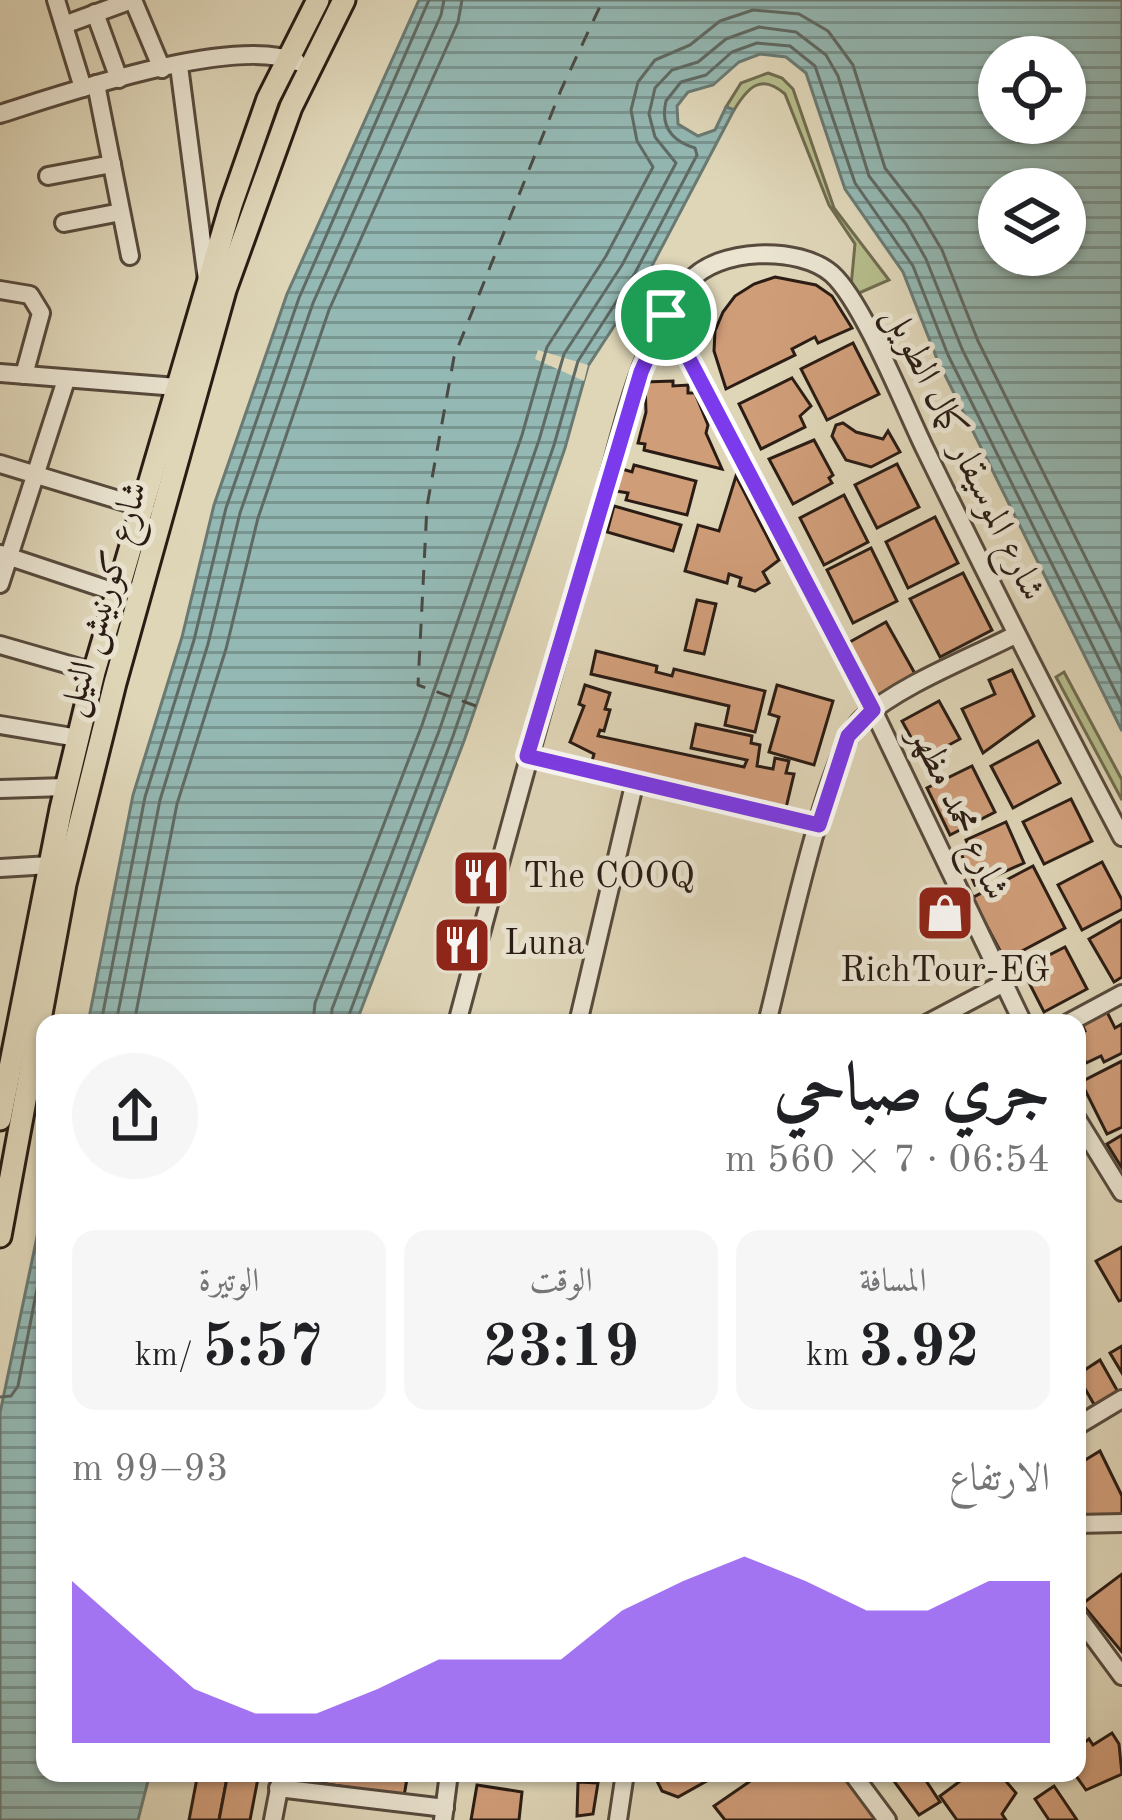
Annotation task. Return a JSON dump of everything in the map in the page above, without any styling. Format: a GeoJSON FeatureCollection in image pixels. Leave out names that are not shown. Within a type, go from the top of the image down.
{"type":"FeatureCollection","features":[{"type":"Feature","properties":{"kind":"main road","name":"شارع كورنيش النيل"},"geometry":{"type":"LineString","coordinates":[[0,1119],[7,1049],[94,672],[207,280],[268,99],[318,0]]}},
{"type":"Feature","properties":{"kind":"main road","name":"شارع كورنيش النيل"},"geometry":{"type":"LineString","coordinates":[[42,1014],[80,813],[225,290],[291,107],[344,0]]}},
{"type":"Feature","properties":{"kind":"main road"},"geometry":{"type":"LineString","coordinates":[[268,99],[291,107]]}},
{"type":"Feature","properties":{"kind":"main road","name":"شارع كورنيش النيل"},"geometry":{"type":"LineString","coordinates":[[0,1236],[36,1046]]}},
{"type":"Feature","properties":{"kind":"street"},"geometry":{"type":"LineString","coordinates":[[56,0],[112,164],[130,256]]}},
{"type":"Feature","properties":{"kind":"street"},"geometry":{"type":"LineString","coordinates":[[64,25],[132,0],[171,67],[207,280]]}},
{"type":"Feature","properties":{"kind":"street"},"geometry":{"type":"LineString","coordinates":[[95,13],[119,79]]}},
{"type":"Feature","properties":{"kind":"street"},"geometry":{"type":"LineString","coordinates":[[0,114],[89,86],[229,56],[286,57],[309,67]]}},
{"type":"Feature","properties":{"kind":"street"},"geometry":{"type":"LineString","coordinates":[[48,176],[112,164]]}},
{"type":"Feature","properties":{"kind":"street"},"geometry":{"type":"LineString","coordinates":[[64,223],[121,212]]}},
{"type":"Feature","properties":{"kind":"street","name":"شارع الموسيقار كمال الطويل"},"geometry":{"type":"LineString","coordinates":[[459,1014],[527,756],[641,372],[666,315],[693,277],[713,264],[775,255],[804,260],[835,276],[873,340],[1015,634],[1122,837]]}},
{"type":"Feature","properties":{"kind":"street"},"geometry":{"type":"LineString","coordinates":[[0,290],[30,295],[39,305],[41,313],[24,375]]}},
{"type":"Feature","properties":{"kind":"street","name":"شارع محمد مظهر"},"geometry":{"type":"LineString","coordinates":[[666,315],[873,710],[1018,1014]]}},
{"type":"Feature","properties":{"kind":"street"},"geometry":{"type":"LineString","coordinates":[[0,373],[177,387]]}},
{"type":"Feature","properties":{"kind":"street"},"geometry":{"type":"LineString","coordinates":[[0,584],[4,556],[66,380]]}},
{"type":"Feature","properties":{"kind":"street"},"geometry":{"type":"LineString","coordinates":[[0,464],[145,508]]}},
{"type":"Feature","properties":{"kind":"street"},"geometry":{"type":"LineString","coordinates":[[4,556],[118,593]]}},
{"type":"Feature","properties":{"kind":"street"},"geometry":{"type":"LineString","coordinates":[[769,1014],[819,825],[848,736],[873,710],[1015,634]]}},
{"type":"Feature","properties":{"kind":"street"},"geometry":{"type":"LineString","coordinates":[[0,645],[94,672]]}},
{"type":"Feature","properties":{"kind":"street"},"geometry":{"type":"LineString","coordinates":[[0,725],[78,738]]}},
{"type":"Feature","properties":{"kind":"street"},"geometry":{"type":"LineString","coordinates":[[527,756],[819,825]]}},
{"type":"Feature","properties":{"kind":"street"},"geometry":{"type":"LineString","coordinates":[[580,1014],[634,782]]}},
{"type":"Feature","properties":{"kind":"street"},"geometry":{"type":"LineString","coordinates":[[0,789],[67,787]]}},
{"type":"Feature","properties":{"kind":"street"},"geometry":{"type":"LineString","coordinates":[[0,868],[50,865]]}},
{"type":"Feature","properties":{"kind":"street"},"geometry":{"type":"LineString","coordinates":[[945,1014],[1002,984]]}},
{"type":"Feature","properties":{"kind":"street"},"geometry":{"type":"LineString","coordinates":[[1085,1014],[1122,994]]}},
{"type":"Feature","properties":{"kind":"street"},"geometry":{"type":"LineString","coordinates":[[1086,1136],[1122,1192]]}},
{"type":"Feature","properties":{"kind":"street"},"geometry":{"type":"LineString","coordinates":[[1086,1421],[1122,1399]]}},
{"type":"Feature","properties":{"kind":"street"},"geometry":{"type":"LineString","coordinates":[[1086,1524],[1122,1523]]}},
{"type":"Feature","properties":{"kind":"street"},"geometry":{"type":"LineString","coordinates":[[1086,1628],[1122,1676]]}},
{"type":"Feature","properties":{"kind":"street"},"geometry":{"type":"LineString","coordinates":[[273,1820],[280,1782]]}},
{"type":"Feature","properties":{"kind":"street"},"geometry":{"type":"LineString","coordinates":[[290,1782],[444,1814],[447,1782]]}},
{"type":"Feature","properties":{"kind":"street"},"geometry":{"type":"LineString","coordinates":[[618,1820],[624,1782]]}},
{"type":"Feature","properties":{"kind":"street"},"geometry":{"type":"LineString","coordinates":[[859,1782],[887,1820]]}},
{"type":"Feature","properties":{"kind":"green space"},"geometry":{"type":"Polygon","coordinates":[[[768,73],[793,89],[834,208],[889,280],[850,297],[855,244],[829,205],[785,94],[769,84],[756,85],[734,110],[726,107],[741,83],[768,73]]]}},
{"type":"Feature","properties":{"kind":"green space"},"geometry":{"type":"Polygon","coordinates":[[[1064,672],[1122,780],[1122,800],[1056,677],[1064,672]]]}},
{"type":"Feature","properties":{"kind":"water"},"geometry":{"type":"Polygon","coordinates":[[[419,0],[1122,0],[1122,731],[937,359],[903,272],[845,189],[806,73],[786,57],[760,54],[739,62],[713,85],[688,92],[677,106],[678,124],[698,136],[715,130],[726,107],[734,110],[645,279],[588,366],[565,448],[464,741],[359,1014],[90,1014],[133,795],[182,637],[214,505],[287,294],[419,0]]]}},
{"type":"Feature","properties":{"kind":"water"},"geometry":{"type":"Polygon","coordinates":[[[36,1242],[36,1782],[148,1782],[138,1820],[0,1820],[0,1413],[36,1242]]]}},
{"type":"Feature","properties":{"kind":"pier"},"geometry":{"type":"Polygon","coordinates":[[[538,350],[588,365],[584,381],[535,359],[538,350]]]}},
{"type":"Feature","properties":{"kind":"building"},"geometry":{"type":"Polygon","coordinates":[[[775,277],[816,285],[832,296],[852,328],[818,343],[815,337],[792,349],[795,355],[726,389],[714,351],[723,312],[735,296],[775,277]]]}},
{"type":"Feature","properties":{"kind":"building"},"geometry":{"type":"Polygon","coordinates":[[[853,343],[879,394],[827,420],[801,369],[853,343]]]}},
{"type":"Feature","properties":{"kind":"building"},"geometry":{"type":"Polygon","coordinates":[[[792,378],[811,406],[800,416],[805,427],[761,449],[739,404],[792,378]]]}},
{"type":"Feature","properties":{"kind":"building"},"geometry":{"type":"Polygon","coordinates":[[[673,381],[673,386],[688,385],[688,393],[695,393],[722,469],[644,450],[645,444],[638,443],[646,412],[645,382],[673,381]]]}},
{"type":"Feature","properties":{"kind":"building"},"geometry":{"type":"Polygon","coordinates":[[[843,423],[883,439],[888,431],[900,452],[871,467],[846,460],[832,436],[836,425],[843,423]]]}},
{"type":"Feature","properties":{"kind":"building"},"geometry":{"type":"Polygon","coordinates":[[[814,440],[833,475],[832,483],[793,504],[769,459],[814,440]]]}},
{"type":"Feature","properties":{"kind":"building"},"geometry":{"type":"Polygon","coordinates":[[[897,464],[919,507],[877,528],[855,485],[897,464]]]}},
{"type":"Feature","properties":{"kind":"building"},"geometry":{"type":"Polygon","coordinates":[[[634,465],[696,481],[687,515],[626,500],[628,493],[616,491],[622,469],[632,472],[634,465]]]}},
{"type":"Feature","properties":{"kind":"building"},"geometry":{"type":"Polygon","coordinates":[[[736,476],[779,560],[763,572],[769,583],[755,591],[739,586],[741,578],[729,574],[727,583],[685,571],[698,525],[719,531],[736,476]]]}},
{"type":"Feature","properties":{"kind":"building"},"geometry":{"type":"Polygon","coordinates":[[[844,495],[868,542],[824,565],[800,518],[844,495]]]}},
{"type":"Feature","properties":{"kind":"building"},"geometry":{"type":"Polygon","coordinates":[[[614,506],[681,525],[673,551],[607,532],[614,506]]]}},
{"type":"Feature","properties":{"kind":"building"},"geometry":{"type":"Polygon","coordinates":[[[935,517],[958,563],[908,588],[886,542],[935,517]]]}},
{"type":"Feature","properties":{"kind":"building"},"geometry":{"type":"Polygon","coordinates":[[[871,548],[897,601],[853,623],[827,570],[871,548]]]}},
{"type":"Feature","properties":{"kind":"building"},"geometry":{"type":"Polygon","coordinates":[[[963,573],[992,630],[940,657],[910,599],[963,573]]]}},
{"type":"Feature","properties":{"kind":"building"},"geometry":{"type":"Polygon","coordinates":[[[697,600],[716,604],[704,654],[685,650],[697,600]]]}},
{"type":"Feature","properties":{"kind":"building"},"geometry":{"type":"Polygon","coordinates":[[[886,622],[918,679],[877,701],[846,644],[886,622]]]}},
{"type":"Feature","properties":{"kind":"building"},"geometry":{"type":"Polygon","coordinates":[[[596,651],[657,666],[656,672],[672,676],[674,669],[765,691],[755,732],[725,725],[729,706],[591,674],[596,651]]]}},
{"type":"Feature","properties":{"kind":"building"},"geometry":{"type":"Polygon","coordinates":[[[1012,670],[1034,716],[983,753],[962,709],[995,694],[989,680],[1012,670]]]}},
{"type":"Feature","properties":{"kind":"building"},"geometry":{"type":"Polygon","coordinates":[[[585,685],[610,693],[605,709],[610,710],[598,736],[744,767],[747,760],[691,748],[696,724],[752,736],[751,743],[760,745],[757,766],[773,769],[775,758],[789,761],[786,773],[794,774],[785,812],[591,765],[594,754],[570,742],[584,706],[579,704],[585,685]]]}},
{"type":"Feature","properties":{"kind":"building"},"geometry":{"type":"Polygon","coordinates":[[[777,685],[833,701],[814,765],[769,752],[779,717],[769,714],[777,685]]]}},
{"type":"Feature","properties":{"kind":"building"},"geometry":{"type":"Polygon","coordinates":[[[939,701],[960,739],[923,759],[902,721],[939,701]]]}},
{"type":"Feature","properties":{"kind":"building"},"geometry":{"type":"Polygon","coordinates":[[[1038,741],[1060,783],[1013,808],[991,766],[1038,741]]]}},
{"type":"Feature","properties":{"kind":"building"},"geometry":{"type":"Polygon","coordinates":[[[972,766],[995,812],[950,835],[927,788],[972,766]]]}},
{"type":"Feature","properties":{"kind":"building"},"geometry":{"type":"Polygon","coordinates":[[[1071,799],[1092,841],[1044,864],[1023,822],[1071,799]]]}},
{"type":"Feature","properties":{"kind":"building"},"geometry":{"type":"Polygon","coordinates":[[[1006,822],[1024,863],[975,885],[960,851],[969,847],[966,840],[1006,822]]]}},
{"type":"Feature","properties":{"kind":"building"},"geometry":{"type":"Polygon","coordinates":[[[1102,862],[1122,909],[1082,930],[1058,885],[1102,862]]]}},
{"type":"Feature","properties":{"kind":"building"},"geometry":{"type":"Polygon","coordinates":[[[1033,866],[1065,928],[1005,960],[972,898],[1033,866]]]}},
{"type":"Feature","properties":{"kind":"building"},"geometry":{"type":"Polygon","coordinates":[[[1122,920],[1122,977],[1114,982],[1089,939],[1122,920]]]}},
{"type":"Feature","properties":{"kind":"building"},"geometry":{"type":"Polygon","coordinates":[[[1065,947],[1087,989],[1044,1012],[1022,969],[1065,947]]]}},
{"type":"Feature","properties":{"kind":"building"},"geometry":{"type":"Polygon","coordinates":[[[1106,1010],[1115,1028],[1122,1024],[1122,1053],[1104,1062],[1101,1056],[1086,1063],[1086,1020],[1106,1010]]]}},
{"type":"Feature","properties":{"kind":"building"},"geometry":{"type":"Polygon","coordinates":[[[1122,1061],[1122,1127],[1107,1134],[1086,1092],[1086,1079],[1122,1061]]]}},
{"type":"Feature","properties":{"kind":"building"},"geometry":{"type":"Polygon","coordinates":[[[1122,1135],[1122,1168],[1107,1144],[1122,1135]]]}},
{"type":"Feature","properties":{"kind":"building"},"geometry":{"type":"Polygon","coordinates":[[[1122,1247],[1122,1300],[1119,1301],[1096,1261],[1122,1247]]]}},
{"type":"Feature","properties":{"kind":"building"},"geometry":{"type":"Polygon","coordinates":[[[1122,1346],[1122,1373],[1110,1353],[1122,1346]]]}},
{"type":"Feature","properties":{"kind":"building"},"geometry":{"type":"Polygon","coordinates":[[[1100,1360],[1122,1399],[1102,1418],[1086,1390],[1086,1369],[1100,1360]]]}},
{"type":"Feature","properties":{"kind":"building"},"geometry":{"type":"Polygon","coordinates":[[[1100,1451],[1122,1496],[1122,1516],[1086,1518],[1086,1460],[1100,1451]]]}},
{"type":"Feature","properties":{"kind":"building"},"geometry":{"type":"Polygon","coordinates":[[[1122,1574],[1122,1652],[1086,1609],[1086,1601],[1122,1574]]]}},
{"type":"Feature","properties":{"kind":"building"},"geometry":{"type":"Polygon","coordinates":[[[1112,1733],[1119,1744],[1122,1774],[1086,1790],[1080,1782],[1086,1782],[1086,1741],[1093,1745],[1112,1733]]]}},
{"type":"Feature","properties":{"kind":"building"},"geometry":{"type":"Polygon","coordinates":[[[196,1782],[226,1782],[219,1820],[189,1820],[196,1782]]]}},
{"type":"Feature","properties":{"kind":"building"},"geometry":{"type":"Polygon","coordinates":[[[226,1782],[257,1782],[250,1820],[219,1820],[226,1782]]]}},
{"type":"Feature","properties":{"kind":"building"},"geometry":{"type":"Polygon","coordinates":[[[314,1782],[406,1782],[404,1796],[314,1782]]]}},
{"type":"Feature","properties":{"kind":"building"},"geometry":{"type":"Polygon","coordinates":[[[578,1782],[598,1783],[593,1814],[577,1816],[578,1782]]]}},
{"type":"Feature","properties":{"kind":"building"},"geometry":{"type":"Polygon","coordinates":[[[658,1782],[705,1782],[678,1797],[662,1791],[658,1782]]]}},
{"type":"Feature","properties":{"kind":"building"},"geometry":{"type":"Polygon","coordinates":[[[749,1782],[852,1782],[879,1820],[725,1820],[714,1806],[749,1782]]]}},
{"type":"Feature","properties":{"kind":"building"},"geometry":{"type":"Polygon","coordinates":[[[895,1782],[927,1782],[940,1802],[919,1815],[895,1782]]]}},
{"type":"Feature","properties":{"kind":"building"},"geometry":{"type":"Polygon","coordinates":[[[959,1782],[1007,1782],[1016,1793],[1002,1814],[1006,1820],[957,1820],[940,1796],[959,1782]]]}},
{"type":"Feature","properties":{"kind":"building"},"geometry":{"type":"Polygon","coordinates":[[[477,1785],[522,1792],[519,1820],[471,1820],[477,1785]]]}},
{"type":"Feature","properties":{"kind":"building"},"geometry":{"type":"Polygon","coordinates":[[[1054,1786],[1077,1820],[1049,1820],[1035,1799],[1054,1786]]]}},
{"type":"Feature","properties":{"kind":"ferry route"},"geometry":{"type":"LineString","coordinates":[[476,706],[418,685],[427,506],[454,357],[561,90],[603,0]]}},
{"type":"Feature","properties":{"kind":"place","name":"The COOQ"},"geometry":{"type":"Point","coordinates":[481,878]}},
{"type":"Feature","properties":{"kind":"place","name":"RichTour-EG"},"geometry":{"type":"Point","coordinates":[945,913]}},
{"type":"Feature","properties":{"kind":"place","name":"Luna"},"geometry":{"type":"Point","coordinates":[462,945]}},
{"type":"Feature","properties":{"kind":"route"},"geometry":{"type":"LineString","coordinates":[[666,315],[873,710],[859,721],[840,752],[819,825],[527,756],[641,372],[666,315]]}}]}
